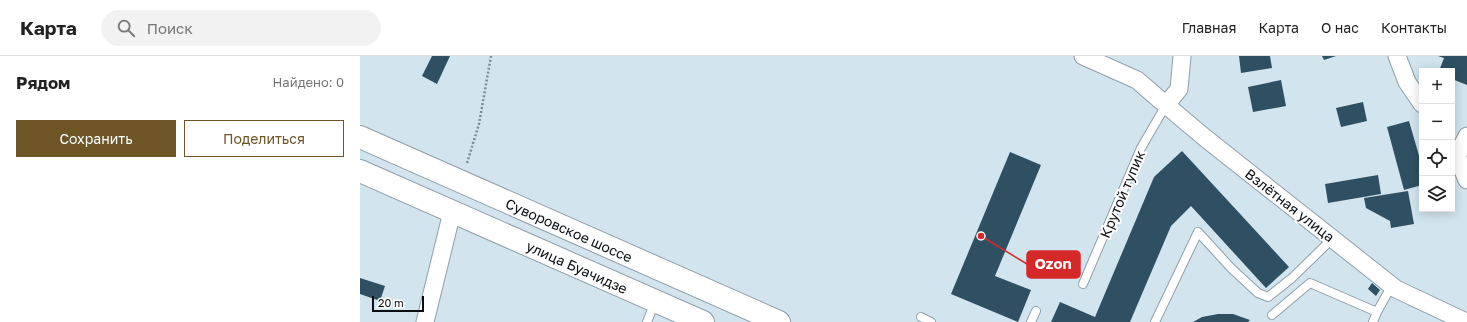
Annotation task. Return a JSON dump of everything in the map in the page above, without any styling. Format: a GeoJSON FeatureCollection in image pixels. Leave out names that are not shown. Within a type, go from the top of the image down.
{"type":"FeatureCollection","features":[{"type":"Feature","properties":{"kind":"main road","name":"Суворовское шоссе"},"geometry":{"type":"LineString","coordinates":[[360,137],[779,322]]}},
{"type":"Feature","properties":{"kind":"main road"},"geometry":{"type":"LineString","coordinates":[[360,170],[452,212]]}},
{"type":"Feature","properties":{"kind":"main road","name":"улица Буачидзе"},"geometry":{"type":"LineString","coordinates":[[452,212],[703,322]]}},
{"type":"Feature","properties":{"kind":"street","name":"Взлётная улица"},"geometry":{"type":"LineString","coordinates":[[1083,56],[1137,80],[1210,142],[1396,289],[1466,322]]}},
{"type":"Feature","properties":{"kind":"street"},"geometry":{"type":"LineString","coordinates":[[1166,106],[1179,88],[1182,56]]}},
{"type":"Feature","properties":{"kind":"street"},"geometry":{"type":"LineString","coordinates":[[1397,56],[1407,82],[1419,100]]}},
{"type":"Feature","properties":{"kind":"street"},"geometry":{"type":"LineString","coordinates":[[1467,136],[1455,152],[1467,180]]}},
{"type":"Feature","properties":{"kind":"street"},"geometry":{"type":"LineString","coordinates":[[425,322],[452,212]]}},
{"type":"Feature","properties":{"kind":"lane","name":"Крутой тупик"},"geometry":{"type":"LineString","coordinates":[[1083,284],[1141,148],[1166,106]]}},
{"type":"Feature","properties":{"kind":"lane"},"geometry":{"type":"LineString","coordinates":[[1155,322],[1198,232],[1232,269],[1258,293],[1268,297],[1292,278],[1332,239]]}},
{"type":"Feature","properties":{"kind":"lane"},"geometry":{"type":"LineString","coordinates":[[1272,315],[1310,283],[1377,312]]}},
{"type":"Feature","properties":{"kind":"lane"},"geometry":{"type":"LineString","coordinates":[[1373,322],[1392,285]]}},
{"type":"Feature","properties":{"kind":"lane"},"geometry":{"type":"LineString","coordinates":[[647,322],[655,301]]}},
{"type":"Feature","properties":{"kind":"lane"},"geometry":{"type":"LineString","coordinates":[[1031,322],[1036,310]]}},
{"type":"Feature","properties":{"kind":"lane"},"geometry":{"type":"LineString","coordinates":[[921,317],[931,322]]}},
{"type":"Feature","properties":{"kind":"path"},"geometry":{"type":"LineString","coordinates":[[461,182],[479,124],[492,56]]}},
{"type":"Feature","properties":{"kind":"building"},"geometry":{"type":"Polygon","coordinates":[[[432,56],[450,56],[437,84],[422,76],[432,56]]]}},
{"type":"Feature","properties":{"kind":"building"},"geometry":{"type":"Polygon","coordinates":[[[1239,56],[1270,56],[1272,68],[1241,73],[1239,56]]]}},
{"type":"Feature","properties":{"kind":"building"},"geometry":{"type":"Polygon","coordinates":[[[1322,56],[1336,56],[1324,60],[1322,56]]]}},
{"type":"Feature","properties":{"kind":"building"},"geometry":{"type":"Polygon","coordinates":[[[1438,56],[1467,56],[1467,85],[1455,80],[1455,68],[1440,68],[1444,58],[1438,56]]]}},
{"type":"Feature","properties":{"kind":"building"},"geometry":{"type":"Polygon","coordinates":[[[1281,80],[1286,106],[1253,112],[1248,87],[1281,80]]]}},
{"type":"Feature","properties":{"kind":"building"},"geometry":{"type":"Polygon","coordinates":[[[1363,102],[1367,121],[1341,127],[1336,108],[1363,102]]]}},
{"type":"Feature","properties":{"kind":"building"},"geometry":{"type":"Polygon","coordinates":[[[1409,121],[1419,156],[1419,186],[1404,190],[1387,127],[1409,121]]]}},
{"type":"Feature","properties":{"kind":"building"},"geometry":{"type":"Polygon","coordinates":[[[1182,151],[1289,267],[1266,288],[1191,206],[1171,226],[1130,322],[1051,322],[1060,302],[1095,317],[1154,177],[1182,151]]]}},
{"type":"Feature","properties":{"kind":"building"},"geometry":{"type":"Polygon","coordinates":[[[1010,152],[1041,165],[995,276],[1031,290],[1018,322],[951,294],[1010,152]]]}},
{"type":"Feature","properties":{"kind":"building"},"geometry":{"type":"Polygon","coordinates":[[[1378,175],[1381,194],[1328,203],[1325,184],[1378,175]]]}},
{"type":"Feature","properties":{"kind":"building"},"geometry":{"type":"Polygon","coordinates":[[[1408,191],[1414,224],[1391,228],[1390,221],[1366,208],[1364,198],[1408,191]]]}},
{"type":"Feature","properties":{"kind":"building"},"geometry":{"type":"Polygon","coordinates":[[[360,278],[385,286],[380,301],[360,294],[360,278]]]}},
{"type":"Feature","properties":{"kind":"building"},"geometry":{"type":"Polygon","coordinates":[[[1372,283],[1380,290],[1376,296],[1368,289],[1372,283]]]}},
{"type":"Feature","properties":{"kind":"building"},"geometry":{"type":"Polygon","coordinates":[[[1218,314],[1233,314],[1250,320],[1248,322],[1193,322],[1202,317],[1218,314]]]}},
{"type":"Feature","properties":{"kind":"place","name":"Ozon"},"geometry":{"type":"Point","coordinates":[981,236]}}]}
